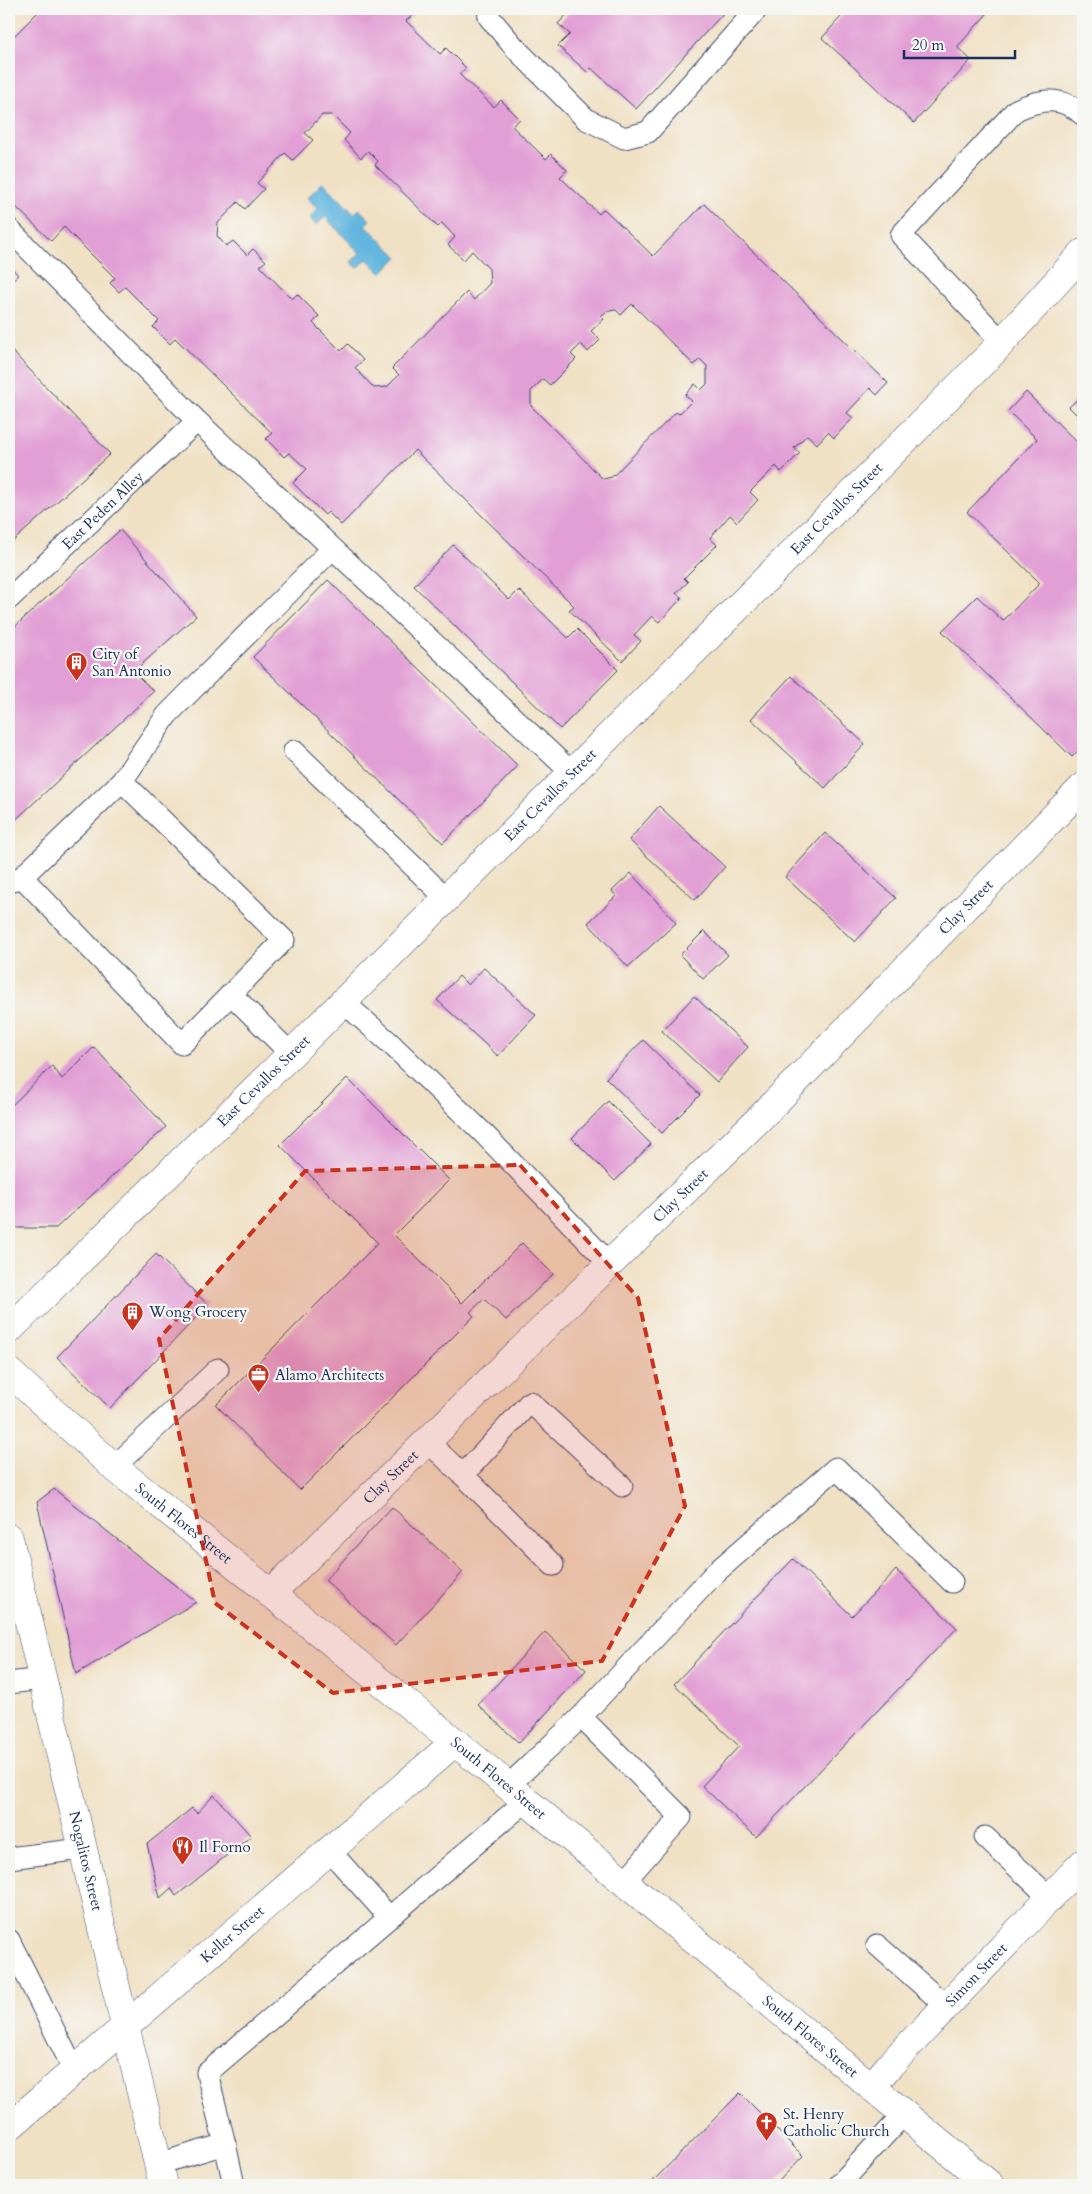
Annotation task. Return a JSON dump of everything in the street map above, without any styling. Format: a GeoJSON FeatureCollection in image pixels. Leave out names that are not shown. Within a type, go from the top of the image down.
{"type":"FeatureCollection","features":[{"type":"Feature","properties":{"kind":"street","name":"East Cevallos Street"},"geometry":{"type":"LineString","coordinates":[[9,1330],[291,1054],[1002,342],[1083,253]]}},
{"type":"Feature","properties":{"kind":"street","name":"Clay Street"},"geometry":{"type":"LineString","coordinates":[[270,1594],[761,1117],[1083,787]]}},
{"type":"Feature","properties":{"kind":"street","name":"South Flores Street"},"geometry":{"type":"LineString","coordinates":[[9,1372],[114,1467],[455,1742],[990,2185]]}},
{"type":"Feature","properties":{"kind":"street","name":"Nogalitos Street"},"geometry":{"type":"LineString","coordinates":[[9,1538],[160,2174]]}},
{"type":"Feature","properties":{"kind":"street","name":"Keller Street"},"geometry":{"type":"LineString","coordinates":[[9,2127],[455,1742]]}},
{"type":"Feature","properties":{"kind":"street","name":"Simon Street"},"geometry":{"type":"LineString","coordinates":[[871,2087],[1083,1863]]}},
{"type":"Feature","properties":{"kind":"lane"},"geometry":{"type":"LineString","coordinates":[[488,9],[489,17],[516,48],[586,119],[624,138],[648,132],[757,9]]}},
{"type":"Feature","properties":{"kind":"lane"},"geometry":{"type":"LineString","coordinates":[[1002,342],[901,235],[1016,110],[1035,101],[1052,100],[1076,108],[1083,115]]}},
{"type":"Feature","properties":{"kind":"lane"},"geometry":{"type":"LineString","coordinates":[[9,229],[197,421],[572,773]]}},
{"type":"Feature","properties":{"kind":"lane","name":"East Peden Alley"},"geometry":{"type":"LineString","coordinates":[[9,599],[197,421]]}},
{"type":"Feature","properties":{"kind":"lane"},"geometry":{"type":"LineString","coordinates":[[122,781],[284,940],[182,1044],[15,880],[122,781],[167,715],[332,549]]}},
{"type":"Feature","properties":{"kind":"lane"},"geometry":{"type":"LineString","coordinates":[[294,751],[446,898]]}},
{"type":"Feature","properties":{"kind":"lane"},"geometry":{"type":"LineString","coordinates":[[231,994],[291,1054]]}},
{"type":"Feature","properties":{"kind":"lane"},"geometry":{"type":"LineString","coordinates":[[342,1001],[391,1044],[482,1132],[610,1264]]}},
{"type":"Feature","properties":{"kind":"lane"},"geometry":{"type":"LineString","coordinates":[[114,1467],[218,1369]]}},
{"type":"Feature","properties":{"kind":"lane"},"geometry":{"type":"LineString","coordinates":[[463,1475],[530,1402],[622,1486]]}},
{"type":"Feature","properties":{"kind":"lane"},"geometry":{"type":"LineString","coordinates":[[427,1441],[553,1565]]}},
{"type":"Feature","properties":{"kind":"lane"},"geometry":{"type":"LineString","coordinates":[[234,2185],[226,2144],[207,2073],[389,1917],[517,1794],[581,1717],[715,1573],[836,1468],[952,1582]]}},
{"type":"Feature","properties":{"kind":"lane"},"geometry":{"type":"LineString","coordinates":[[9,1683],[42,1679]]}},
{"type":"Feature","properties":{"kind":"lane"},"geometry":{"type":"LineString","coordinates":[[581,1717],[681,1817],[624,1882]]}},
{"type":"Feature","properties":{"kind":"lane"},"geometry":{"type":"LineString","coordinates":[[985,1837],[1050,1898]]}},
{"type":"Feature","properties":{"kind":"lane"},"geometry":{"type":"LineString","coordinates":[[9,1858],[82,1849]]}},
{"type":"Feature","properties":{"kind":"lane"},"geometry":{"type":"LineString","coordinates":[[330,1850],[389,1917]]}},
{"type":"Feature","properties":{"kind":"lane"},"geometry":{"type":"LineString","coordinates":[[9,1940],[74,2072]]}},
{"type":"Feature","properties":{"kind":"lane"},"geometry":{"type":"LineString","coordinates":[[877,1945],[946,2006]]}},
{"type":"Feature","properties":{"kind":"lane"},"geometry":{"type":"LineString","coordinates":[[839,2185],[904,2114]]}},
{"type":"Feature","properties":{"kind":"lane"},"geometry":{"type":"LineString","coordinates":[[160,2174],[226,2144]]}},
{"type":"Feature","properties":{"kind":"highlighted area"},"geometry":{"type":"Polygon","coordinates":[[[520,1165],[638,1298],[685,1506],[602,1661],[333,1693],[215,1603],[159,1339],[305,1171],[520,1165]]]}},
{"type":"Feature","properties":{"kind":"water"},"geometry":{"type":"Polygon","coordinates":[[[323,182],[354,214],[359,209],[370,220],[365,225],[398,257],[381,273],[367,259],[358,268],[351,262],[360,253],[325,217],[316,225],[310,218],[318,209],[307,198],[323,182]]]}},
{"type":"Feature","properties":{"kind":"building"},"geometry":{"type":"Polygon","coordinates":[[[41,9],[406,9],[413,15],[406,21],[440,54],[446,48],[466,68],[459,74],[494,107],[501,100],[520,119],[512,126],[546,159],[551,154],[567,170],[560,177],[599,214],[604,209],[653,256],[704,204],[888,383],[877,395],[870,388],[847,413],[853,418],[834,438],[828,432],[817,444],[807,435],[794,448],[800,453],[781,472],[776,466],[750,492],[758,500],[737,522],[730,515],[710,538],[717,545],[684,578],[688,582],[676,593],[682,598],[659,622],[652,616],[634,635],[641,641],[622,661],[569,610],[574,606],[415,450],[341,525],[328,512],[325,515],[293,483],[307,469],[289,453],[284,457],[266,439],[272,433],[175,338],[170,344],[153,327],[159,321],[125,287],[119,292],[110,283],[115,278],[64,227],[51,241],[9,200],[9,41],[41,9]],[[322,115],[305,133],[313,140],[293,160],[285,153],[257,183],[264,189],[245,209],[238,202],[218,223],[217,236],[226,246],[233,241],[247,255],[253,249],[266,261],[260,266],[292,299],[297,294],[319,316],[313,323],[341,351],[348,344],[363,360],[355,368],[374,388],[387,387],[399,375],[392,368],[467,292],[474,300],[490,283],[489,269],[472,251],[464,260],[448,245],[455,237],[442,223],[438,227],[375,165],[378,161],[368,151],[361,158],[344,140],[350,133],[332,115],[322,115]],[[632,304],[621,315],[616,310],[607,311],[601,316],[604,319],[591,331],[600,340],[588,352],[581,344],[571,354],[576,359],[550,385],[543,379],[531,391],[531,406],[603,479],[612,477],[676,412],[679,414],[692,401],[685,395],[695,384],[701,390],[707,384],[707,366],[700,359],[694,365],[632,304]]]}},
{"type":"Feature","properties":{"kind":"building"},"geometry":{"type":"Polygon","coordinates":[[[572,9],[727,9],[636,109],[591,68],[587,72],[558,46],[570,34],[558,24],[572,9]]]}},
{"type":"Feature","properties":{"kind":"building"},"geometry":{"type":"Polygon","coordinates":[[[848,9],[981,9],[987,14],[957,47],[971,60],[914,123],[822,38],[848,9]]]}},
{"type":"Feature","properties":{"kind":"building"},"geometry":{"type":"Polygon","coordinates":[[[9,265],[18,275],[9,283],[9,265]]]}},
{"type":"Feature","properties":{"kind":"building"},"geometry":{"type":"Polygon","coordinates":[[[9,348],[110,454],[9,545],[9,348]]]}},
{"type":"Feature","properties":{"kind":"building"},"geometry":{"type":"Polygon","coordinates":[[[1026,392],[1083,448],[1083,745],[1072,757],[942,631],[977,596],[1003,621],[1040,583],[967,512],[1037,439],[1008,411],[1026,392]]]}},
{"type":"Feature","properties":{"kind":"building"},"geometry":{"type":"Polygon","coordinates":[[[1083,394],[1083,421],[1069,407],[1083,394]]]}},
{"type":"Feature","properties":{"kind":"building","name":"City of San Antonio"},"geometry":{"type":"Polygon","coordinates":[[[120,530],[196,616],[133,672],[154,691],[9,826],[9,632],[120,530]]]}},
{"type":"Feature","properties":{"kind":"building"},"geometry":{"type":"Polygon","coordinates":[[[453,545],[509,600],[519,590],[568,638],[577,629],[618,670],[560,729],[414,586],[453,545]]]}},
{"type":"Feature","properties":{"kind":"building"},"geometry":{"type":"Polygon","coordinates":[[[328,580],[518,766],[443,843],[253,657],[328,580]]]}},
{"type":"Feature","properties":{"kind":"building"},"geometry":{"type":"Polygon","coordinates":[[[791,676],[865,744],[825,788],[751,719],[791,676]]]}},
{"type":"Feature","properties":{"kind":"building"},"geometry":{"type":"Polygon","coordinates":[[[659,806],[725,867],[695,900],[629,840],[659,806]]]}},
{"type":"Feature","properties":{"kind":"building"},"geometry":{"type":"Polygon","coordinates":[[[825,833],[896,898],[855,942],[785,877],[825,833]]]}},
{"type":"Feature","properties":{"kind":"building"},"geometry":{"type":"Polygon","coordinates":[[[631,873],[676,923],[628,967],[588,923],[616,896],[612,891],[631,873]]]}},
{"type":"Feature","properties":{"kind":"building"},"geometry":{"type":"Polygon","coordinates":[[[704,931],[728,955],[703,979],[680,955],[704,931]]]}},
{"type":"Feature","properties":{"kind":"building"},"geometry":{"type":"Polygon","coordinates":[[[484,968],[536,1015],[498,1056],[437,1000],[459,976],[468,985],[484,968]]]}},
{"type":"Feature","properties":{"kind":"building"},"geometry":{"type":"Polygon","coordinates":[[[694,996],[748,1047],[717,1082],[662,1031],[694,996]]]}},
{"type":"Feature","properties":{"kind":"building"},"geometry":{"type":"Polygon","coordinates":[[[643,1040],[700,1095],[662,1133],[606,1078],[643,1040]]]}},
{"type":"Feature","properties":{"kind":"building"},"geometry":{"type":"Polygon","coordinates":[[[94,1047],[166,1127],[56,1228],[17,1228],[9,1221],[9,1108],[52,1066],[62,1079],[94,1047]]]}},
{"type":"Feature","properties":{"kind":"building"},"geometry":{"type":"Polygon","coordinates":[[[347,1078],[449,1180],[394,1235],[462,1303],[522,1243],[553,1274],[506,1320],[484,1299],[470,1312],[474,1316],[300,1490],[216,1405],[378,1243],[280,1145],[347,1078]]]}},
{"type":"Feature","properties":{"kind":"building"},"geometry":{"type":"Polygon","coordinates":[[[608,1101],[651,1144],[615,1181],[572,1138],[608,1101]]]}},
{"type":"Feature","properties":{"kind":"building","name":"Wong Grocery"},"geometry":{"type":"Polygon","coordinates":[[[156,1254],[208,1305],[110,1408],[57,1357],[156,1254]]]}},
{"type":"Feature","properties":{"kind":"building"},"geometry":{"type":"Polygon","coordinates":[[[54,1489],[196,1602],[76,1674],[37,1502],[54,1489]]]}},
{"type":"Feature","properties":{"kind":"building"},"geometry":{"type":"Polygon","coordinates":[[[392,1507],[463,1572],[396,1645],[325,1580],[392,1507]]]}},
{"type":"Feature","properties":{"kind":"building"},"geometry":{"type":"Polygon","coordinates":[[[793,1559],[852,1616],[896,1570],[957,1628],[756,1837],[702,1786],[739,1746],[674,1684],[793,1559]]]}},
{"type":"Feature","properties":{"kind":"building"},"geometry":{"type":"Polygon","coordinates":[[[545,1632],[586,1670],[519,1743],[478,1705],[545,1632]]]}},
{"type":"Feature","properties":{"kind":"building","name":"Il Forno"},"geometry":{"type":"Polygon","coordinates":[[[214,1795],[251,1836],[176,1896],[171,1888],[160,1898],[147,1844],[192,1808],[197,1813],[214,1795]]]}},
{"type":"Feature","properties":{"kind":"building"},"geometry":{"type":"Polygon","coordinates":[[[740,2093],[803,2156],[775,2185],[649,2185],[740,2093]]]}},
{"type":"Feature","properties":{"kind":"place","name":"City of San Antonio"},"geometry":{"type":"Point","coordinates":[76,682]}},
{"type":"Feature","properties":{"kind":"place","name":"Wong Grocery"},"geometry":{"type":"Point","coordinates":[133,1331]}},
{"type":"Feature","properties":{"kind":"place","name":"Alamo Architects"},"geometry":{"type":"Point","coordinates":[259,1394]}},
{"type":"Feature","properties":{"kind":"place","name":"Il Forno"},"geometry":{"type":"Point","coordinates":[183,1866]}},
{"type":"Feature","properties":{"kind":"place","name":"St. Henry Catholic Church"},"geometry":{"type":"Point","coordinates":[767,2142]}}]}
